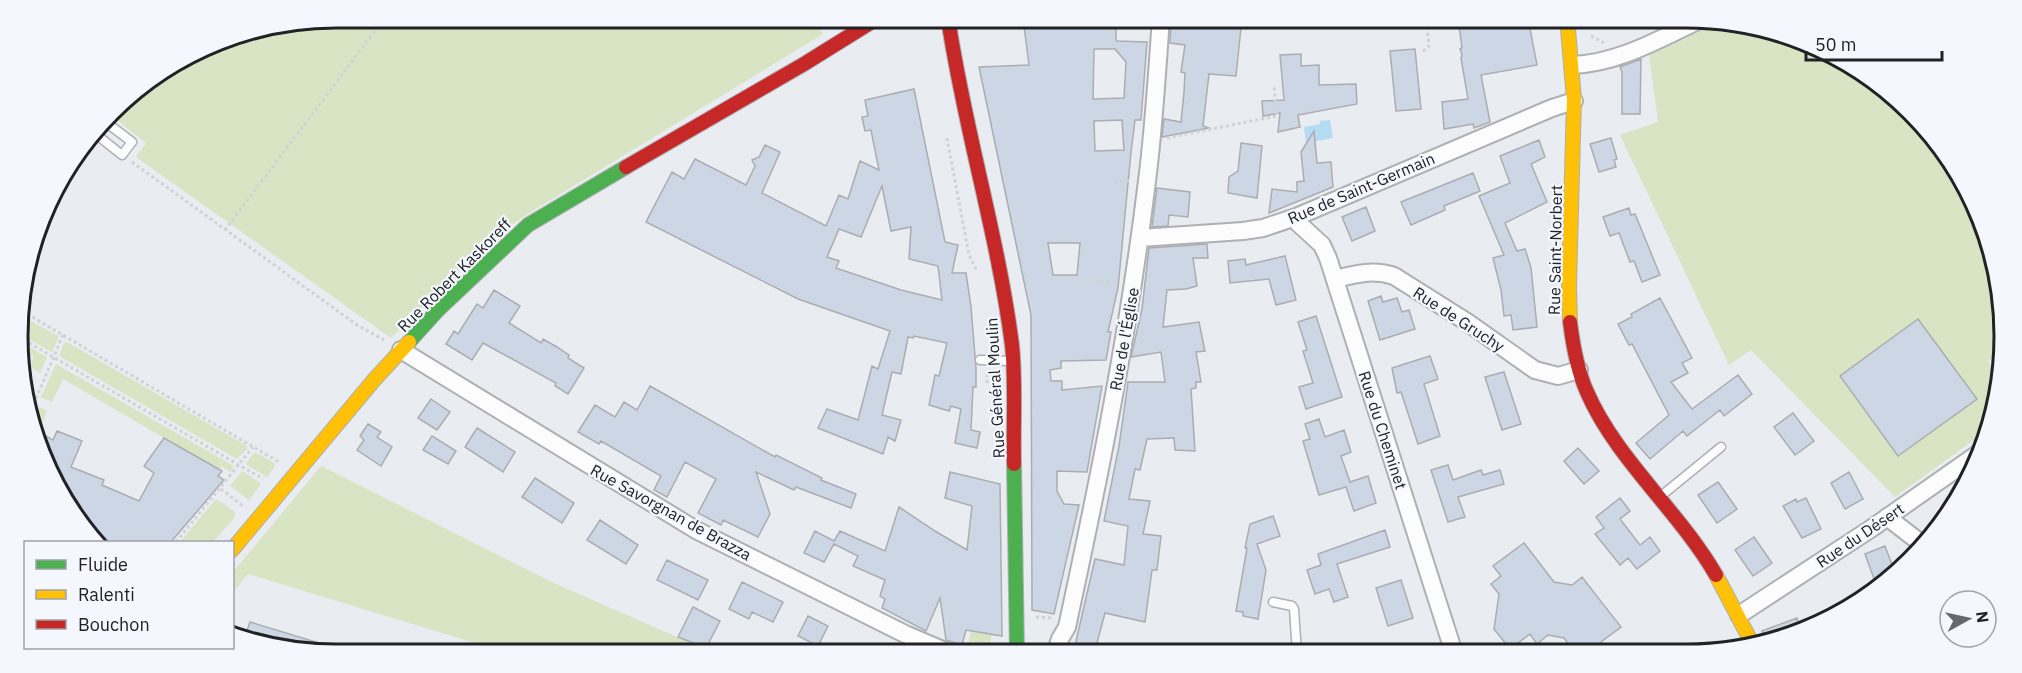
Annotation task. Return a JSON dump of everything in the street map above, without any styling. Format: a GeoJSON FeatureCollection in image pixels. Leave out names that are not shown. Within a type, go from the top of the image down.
{"type":"FeatureCollection","features":[{"type":"Feature","properties":{"kind":"street","name":"Rue Robert Kaskoreff"},"geometry":{"type":"LineString","coordinates":[[234,548],[401,350],[461,288],[528,225],[863,28]]}},
{"type":"Feature","properties":{"kind":"street","name":"Rue Général Moulin"},"geometry":{"type":"LineString","coordinates":[[950,28],[969,135],[1007,304],[1013,361],[1017,644]]}},
{"type":"Feature","properties":{"kind":"street","name":"Rue de l'Église"},"geometry":{"type":"LineString","coordinates":[[1058,644],[1067,627],[1106,448],[1140,238],[1160,28]]}},
{"type":"Feature","properties":{"kind":"street","name":"Rue Saint-Norbert"},"geometry":{"type":"LineString","coordinates":[[1568,28],[1573,65],[1574,101],[1568,299],[1572,340],[1579,370],[1602,420],[1688,530],[1739,615],[1750,638]]}},
{"type":"Feature","properties":{"kind":"street"},"geometry":{"type":"LineString","coordinates":[[1573,65],[1603,62],[1682,28]]}},
{"type":"Feature","properties":{"kind":"street","name":"Rue de Saint-Germain"},"geometry":{"type":"LineString","coordinates":[[1140,238],[1263,228],[1296,217],[1552,108],[1574,101]]}},
{"type":"Feature","properties":{"kind":"street","name":"Rue du Cheminet"},"geometry":{"type":"LineString","coordinates":[[1296,217],[1298,223],[1322,245],[1335,279],[1451,644]]}},
{"type":"Feature","properties":{"kind":"street","name":"Rue de Gruchy"},"geometry":{"type":"LineString","coordinates":[[1335,279],[1373,271],[1394,276],[1467,322],[1535,370],[1558,376],[1579,370]]}},
{"type":"Feature","properties":{"kind":"street","name":"Rue Savorgnan de Brazza"},"geometry":{"type":"LineString","coordinates":[[401,350],[696,530],[928,644]]}},
{"type":"Feature","properties":{"kind":"street","name":"Rue du Désert"},"geometry":{"type":"LineString","coordinates":[[1739,615],[1967,461]]}},
{"type":"Feature","properties":{"kind":"street"},"geometry":{"type":"LineString","coordinates":[[1887,517],[1917,540]]}},
{"type":"Feature","properties":{"kind":"lane"},"geometry":{"type":"LineString","coordinates":[[101,138],[122,155],[132,142],[112,126]]}},
{"type":"Feature","properties":{"kind":"lane"},"geometry":{"type":"LineString","coordinates":[[980,360],[1013,361]]}},
{"type":"Feature","properties":{"kind":"lane"},"geometry":{"type":"LineString","coordinates":[[1661,496],[1721,447]]}},
{"type":"Feature","properties":{"kind":"lane"},"geometry":{"type":"LineString","coordinates":[[1273,602],[1292,606],[1294,609],[1296,644]]}},
{"type":"Feature","properties":{"kind":"path"},"geometry":{"type":"LineString","coordinates":[[225,230],[377,28]]}},
{"type":"Feature","properties":{"kind":"path"},"geometry":{"type":"LineString","coordinates":[[1424,51],[1429,46],[1427,28]]}},
{"type":"Feature","properties":{"kind":"path"},"geometry":{"type":"LineString","coordinates":[[1581,31],[1611,46]]}},
{"type":"Feature","properties":{"kind":"path"},"geometry":{"type":"LineString","coordinates":[[1157,140],[1277,116],[1274,86]]}},
{"type":"Feature","properties":{"kind":"path"},"geometry":{"type":"LineString","coordinates":[[122,155],[357,325],[401,350]]}},
{"type":"Feature","properties":{"kind":"path"},"geometry":{"type":"LineString","coordinates":[[1114,182],[1139,180]]}},
{"type":"Feature","properties":{"kind":"path"},"geometry":{"type":"LineString","coordinates":[[1095,282],[1122,284]]}},
{"type":"Feature","properties":{"kind":"path"},"geometry":{"type":"LineString","coordinates":[[29,315],[287,466]]}},
{"type":"Feature","properties":{"kind":"path"},"geometry":{"type":"LineString","coordinates":[[35,400],[63,335]]}},
{"type":"Feature","properties":{"kind":"path"},"geometry":{"type":"LineString","coordinates":[[28,343],[263,480]]}},
{"type":"Feature","properties":{"kind":"path"},"geometry":{"type":"LineString","coordinates":[[178,541],[253,447]]}},
{"type":"Feature","properties":{"kind":"path"},"geometry":{"type":"LineString","coordinates":[[220,489],[246,509]]}},
{"type":"Feature","properties":{"kind":"path"},"geometry":{"type":"LineString","coordinates":[[1034,617],[1060,619]]}},
{"type":"Feature","properties":{"kind":"green space"},"geometry":{"type":"Polygon","coordinates":[[[336,28],[818,28],[823,34],[526,215],[497,235],[391,338],[136,157],[146,143],[118,120],[133,105],[165,80],[200,60],[237,45],[276,34],[336,28]]]}},
{"type":"Feature","properties":{"kind":"green space"},"geometry":{"type":"Polygon","coordinates":[[[1705,29],[1765,39],[1822,60],[1873,92],[1917,133],[1942,165],[1962,200],[1977,237],[1991,296],[1994,336],[1993,357],[1988,361],[1992,367],[1988,397],[1976,438],[1895,497],[1751,350],[1729,365],[1620,135],[1658,122],[1649,55],[1705,29]]]}},
{"type":"Feature","properties":{"kind":"green space"},"geometry":{"type":"Polygon","coordinates":[[[29,320],[58,336],[52,352],[28,339],[29,320]]]}},
{"type":"Feature","properties":{"kind":"green space"},"geometry":{"type":"Polygon","coordinates":[[[67,342],[247,446],[247,449],[237,459],[59,356],[64,343],[67,342]]]}},
{"type":"Feature","properties":{"kind":"green space"},"geometry":{"type":"Polygon","coordinates":[[[29,347],[47,357],[40,373],[30,366],[34,357],[29,354],[29,347]]]}},
{"type":"Feature","properties":{"kind":"green space"},"geometry":{"type":"Polygon","coordinates":[[[56,364],[234,466],[230,472],[221,466],[219,470],[63,379],[52,402],[41,397],[56,364]]]}},
{"type":"Feature","properties":{"kind":"green space"},"geometry":{"type":"Polygon","coordinates":[[[37,407],[47,411],[42,425],[39,416],[37,407]]]}},
{"type":"Feature","properties":{"kind":"green space"},"geometry":{"type":"Polygon","coordinates":[[[254,453],[274,463],[275,466],[267,477],[247,465],[246,463],[254,453]]]}},
{"type":"Feature","properties":{"kind":"green space"},"geometry":{"type":"Polygon","coordinates":[[[321,466],[556,584],[693,644],[478,644],[248,574],[234,591],[234,571],[321,466]]]}},
{"type":"Feature","properties":{"kind":"green space"},"geometry":{"type":"Polygon","coordinates":[[[242,471],[260,483],[249,500],[230,486],[242,471]]]}},
{"type":"Feature","properties":{"kind":"green space"},"geometry":{"type":"Polygon","coordinates":[[[215,500],[235,512],[234,518],[214,541],[181,541],[215,500]]]}},
{"type":"Feature","properties":{"kind":"green space"},"geometry":{"type":"Polygon","coordinates":[[[971,631],[992,635],[990,644],[968,644],[971,631]]]}},
{"type":"Feature","properties":{"kind":"water"},"geometry":{"type":"Polygon","coordinates":[[[1330,120],[1333,138],[1306,143],[1304,127],[1330,120]]]}},
{"type":"Feature","properties":{"kind":"building"},"geometry":{"type":"Polygon","coordinates":[[[1024,28],[1116,28],[1116,41],[1147,42],[1141,120],[1135,120],[1118,288],[1108,332],[1111,332],[1106,360],[1061,361],[1061,368],[1050,370],[1051,381],[1062,381],[1062,390],[1102,386],[1087,472],[1057,471],[1057,491],[1064,504],[1079,505],[1054,614],[1032,610],[1031,315],[979,67],[1029,65],[1024,28]],[[1094,49],[1093,99],[1124,98],[1126,62],[1115,49],[1094,49]],[[1122,120],[1094,121],[1095,151],[1124,150],[1122,120]],[[1048,243],[1053,275],[1077,275],[1080,243],[1048,243]]]}},
{"type":"Feature","properties":{"kind":"building"},"geometry":{"type":"Polygon","coordinates":[[[1171,28],[1241,28],[1236,76],[1209,74],[1203,126],[1209,128],[1162,137],[1164,119],[1181,122],[1184,92],[1185,73],[1181,72],[1185,45],[1170,43],[1171,28]]]}},
{"type":"Feature","properties":{"kind":"building"},"geometry":{"type":"Polygon","coordinates":[[[1459,28],[1530,28],[1537,65],[1481,75],[1490,122],[1474,128],[1473,124],[1444,129],[1442,102],[1468,99],[1461,58],[1460,49],[1462,48],[1459,28]]]}},
{"type":"Feature","properties":{"kind":"building"},"geometry":{"type":"Polygon","coordinates":[[[1415,49],[1421,109],[1396,111],[1390,51],[1415,49]]]}},
{"type":"Feature","properties":{"kind":"building"},"geometry":{"type":"Polygon","coordinates":[[[1301,54],[1301,66],[1319,65],[1319,85],[1356,84],[1357,104],[1298,115],[1300,127],[1278,132],[1280,113],[1263,116],[1262,101],[1284,100],[1280,55],[1301,54]]]}},
{"type":"Feature","properties":{"kind":"building"},"geometry":{"type":"Polygon","coordinates":[[[1641,59],[1640,114],[1622,114],[1620,67],[1641,59]]]}},
{"type":"Feature","properties":{"kind":"building"},"geometry":{"type":"Polygon","coordinates":[[[914,89],[945,242],[958,245],[952,273],[966,273],[976,368],[971,430],[980,432],[977,448],[955,443],[961,409],[951,406],[949,411],[929,405],[935,375],[939,376],[947,343],[914,336],[913,338],[908,337],[901,374],[892,372],[882,415],[901,420],[895,441],[888,437],[883,454],[818,428],[827,409],[858,420],[872,366],[878,369],[890,331],[798,299],[646,222],[672,172],[684,179],[695,159],[746,185],[755,166],[752,160],[759,157],[765,145],[780,152],[762,193],[826,226],[839,195],[848,199],[860,161],[879,170],[871,130],[865,131],[862,117],[868,116],[865,100],[914,89]],[[882,186],[861,237],[839,229],[827,257],[839,261],[836,268],[901,290],[942,300],[938,266],[909,259],[911,227],[891,231],[882,186]]]}},
{"type":"Feature","properties":{"kind":"building"},"geometry":{"type":"Polygon","coordinates":[[[1314,131],[1317,163],[1331,162],[1333,187],[1269,213],[1272,189],[1297,192],[1297,182],[1304,181],[1301,152],[1314,131]]]}},
{"type":"Feature","properties":{"kind":"building"},"geometry":{"type":"Polygon","coordinates":[[[1611,138],[1617,159],[1614,160],[1616,167],[1599,172],[1590,144],[1611,138]]]}},
{"type":"Feature","properties":{"kind":"building"},"geometry":{"type":"Polygon","coordinates":[[[1539,140],[1545,157],[1531,164],[1547,202],[1505,223],[1517,251],[1525,249],[1528,258],[1537,327],[1513,330],[1511,315],[1504,316],[1501,290],[1493,258],[1504,255],[1479,196],[1510,183],[1500,156],[1539,140]]]}},
{"type":"Feature","properties":{"kind":"building"},"geometry":{"type":"Polygon","coordinates":[[[1241,143],[1262,146],[1257,198],[1228,193],[1229,177],[1238,171],[1241,143]]]}},
{"type":"Feature","properties":{"kind":"building"},"geometry":{"type":"Polygon","coordinates":[[[1473,173],[1480,191],[1444,206],[1445,210],[1411,225],[1401,202],[1473,173]]]}},
{"type":"Feature","properties":{"kind":"building"},"geometry":{"type":"Polygon","coordinates":[[[1157,188],[1190,192],[1188,217],[1169,215],[1168,226],[1152,227],[1157,188]]]}},
{"type":"Feature","properties":{"kind":"building"},"geometry":{"type":"Polygon","coordinates":[[[1366,207],[1375,231],[1352,241],[1342,217],[1366,207]]]}},
{"type":"Feature","properties":{"kind":"building"},"geometry":{"type":"Polygon","coordinates":[[[1629,208],[1631,215],[1635,214],[1660,275],[1642,282],[1634,261],[1630,262],[1619,233],[1610,236],[1603,217],[1629,208]]]}},
{"type":"Feature","properties":{"kind":"building"},"geometry":{"type":"Polygon","coordinates":[[[1207,244],[1208,258],[1193,258],[1197,286],[1167,290],[1163,327],[1199,322],[1205,351],[1196,352],[1201,382],[1196,382],[1196,388],[1191,389],[1195,451],[1175,450],[1174,438],[1147,439],[1140,470],[1135,469],[1129,499],[1150,501],[1143,534],[1161,536],[1157,570],[1152,570],[1145,622],[1105,613],[1097,644],[1075,644],[1095,559],[1124,565],[1128,526],[1104,521],[1119,446],[1128,382],[1165,382],[1161,352],[1131,357],[1142,309],[1149,248],[1207,244]]]}},
{"type":"Feature","properties":{"kind":"building"},"geometry":{"type":"Polygon","coordinates":[[[1285,256],[1296,300],[1276,305],[1269,279],[1230,283],[1228,261],[1245,259],[1246,265],[1285,256]]]}},
{"type":"Feature","properties":{"kind":"building"},"geometry":{"type":"Polygon","coordinates":[[[494,290],[520,306],[509,323],[541,343],[543,339],[557,347],[569,355],[568,358],[584,368],[568,394],[555,386],[556,383],[483,343],[472,360],[446,344],[454,331],[458,334],[477,304],[483,308],[494,290]]]}},
{"type":"Feature","properties":{"kind":"building"},"geometry":{"type":"Polygon","coordinates":[[[1381,296],[1383,302],[1397,298],[1402,312],[1409,310],[1415,329],[1380,340],[1368,301],[1381,296]]]}},
{"type":"Feature","properties":{"kind":"building"},"geometry":{"type":"Polygon","coordinates":[[[1660,298],[1692,358],[1682,363],[1688,373],[1671,382],[1692,409],[1738,375],[1752,394],[1724,416],[1720,410],[1687,436],[1683,431],[1650,459],[1636,443],[1669,415],[1632,344],[1629,345],[1618,324],[1660,298]]]}},
{"type":"Feature","properties":{"kind":"building"},"geometry":{"type":"Polygon","coordinates":[[[1316,316],[1342,397],[1306,409],[1299,387],[1313,383],[1303,351],[1307,350],[1298,322],[1316,316]]]}},
{"type":"Feature","properties":{"kind":"building"},"geometry":{"type":"Polygon","coordinates":[[[1918,319],[1977,399],[1898,456],[1840,376],[1918,319]]]}},
{"type":"Feature","properties":{"kind":"building"},"geometry":{"type":"Polygon","coordinates":[[[1430,356],[1438,379],[1424,384],[1440,436],[1418,444],[1401,392],[1397,393],[1392,368],[1430,356]]]}},
{"type":"Feature","properties":{"kind":"building"},"geometry":{"type":"Polygon","coordinates":[[[1504,372],[1521,424],[1502,430],[1485,377],[1504,372]]]}},
{"type":"Feature","properties":{"kind":"building"},"geometry":{"type":"Polygon","coordinates":[[[650,386],[775,457],[776,455],[822,478],[821,480],[856,494],[851,508],[796,487],[794,490],[756,472],[770,514],[758,537],[723,520],[721,525],[698,513],[716,479],[685,462],[667,497],[654,490],[661,476],[601,441],[599,444],[578,432],[595,405],[615,417],[624,402],[637,410],[650,386]]]}},
{"type":"Feature","properties":{"kind":"building"},"geometry":{"type":"Polygon","coordinates":[[[431,399],[450,412],[437,430],[418,418],[431,399]]]}},
{"type":"Feature","properties":{"kind":"building"},"geometry":{"type":"Polygon","coordinates":[[[1793,413],[1814,441],[1795,455],[1774,427],[1793,413]]]}},
{"type":"Feature","properties":{"kind":"building"},"geometry":{"type":"Polygon","coordinates":[[[1319,419],[1325,437],[1344,430],[1351,452],[1341,456],[1350,482],[1368,476],[1376,503],[1354,511],[1346,487],[1319,495],[1303,441],[1310,439],[1305,424],[1319,419]]]}},
{"type":"Feature","properties":{"kind":"building"},"geometry":{"type":"Polygon","coordinates":[[[368,424],[381,432],[377,437],[392,447],[381,466],[357,450],[364,440],[360,436],[368,424]]]}},
{"type":"Feature","properties":{"kind":"building"},"geometry":{"type":"Polygon","coordinates":[[[477,428],[515,452],[503,472],[465,447],[477,428]]]}},
{"type":"Feature","properties":{"kind":"building"},"geometry":{"type":"Polygon","coordinates":[[[57,431],[82,441],[71,467],[104,480],[102,485],[139,501],[154,473],[144,466],[164,438],[222,471],[218,476],[224,480],[172,541],[106,541],[80,508],[60,473],[46,436],[53,440],[57,431]]]}},
{"type":"Feature","properties":{"kind":"building"},"geometry":{"type":"Polygon","coordinates":[[[432,436],[456,451],[448,464],[423,450],[432,436]]]}},
{"type":"Feature","properties":{"kind":"building"},"geometry":{"type":"Polygon","coordinates":[[[1578,448],[1599,471],[1584,484],[1564,461],[1578,448]]]}},
{"type":"Feature","properties":{"kind":"building"},"geometry":{"type":"Polygon","coordinates":[[[1448,465],[1453,480],[1481,470],[1483,475],[1500,470],[1504,484],[1458,497],[1465,517],[1448,522],[1431,470],[1448,465]]]}},
{"type":"Feature","properties":{"kind":"building"},"geometry":{"type":"Polygon","coordinates":[[[950,472],[1000,484],[1002,636],[966,630],[962,644],[946,640],[940,598],[926,631],[882,608],[885,599],[880,596],[885,580],[853,566],[858,556],[834,544],[824,562],[804,553],[815,531],[834,541],[840,531],[885,551],[899,507],[967,550],[972,506],[945,498],[950,472]]]}},
{"type":"Feature","properties":{"kind":"building"},"geometry":{"type":"Polygon","coordinates":[[[1849,472],[1863,499],[1845,509],[1831,483],[1849,472]]]}},
{"type":"Feature","properties":{"kind":"building"},"geometry":{"type":"Polygon","coordinates":[[[535,478],[574,503],[562,523],[522,497],[535,478]]]}},
{"type":"Feature","properties":{"kind":"building"},"geometry":{"type":"Polygon","coordinates":[[[1718,482],[1737,509],[1717,523],[1698,495],[1718,482]]]}},
{"type":"Feature","properties":{"kind":"building"},"geometry":{"type":"Polygon","coordinates":[[[1620,498],[1630,511],[1620,519],[1640,545],[1650,537],[1660,551],[1637,569],[1628,558],[1620,565],[1595,534],[1604,528],[1596,517],[1620,498]]]}},
{"type":"Feature","properties":{"kind":"building"},"geometry":{"type":"Polygon","coordinates":[[[1806,498],[1821,529],[1802,538],[1783,506],[1796,499],[1797,502],[1806,498]]]}},
{"type":"Feature","properties":{"kind":"building"},"geometry":{"type":"Polygon","coordinates":[[[1273,516],[1280,536],[1257,544],[1266,570],[1258,619],[1243,616],[1243,612],[1236,611],[1250,524],[1273,516]]]}},
{"type":"Feature","properties":{"kind":"building"},"geometry":{"type":"Polygon","coordinates":[[[600,520],[638,545],[626,564],[587,540],[600,520]]]}},
{"type":"Feature","properties":{"kind":"building"},"geometry":{"type":"Polygon","coordinates":[[[1385,530],[1390,547],[1337,564],[1348,597],[1334,602],[1329,589],[1315,594],[1307,570],[1321,565],[1318,554],[1385,530]]]}},
{"type":"Feature","properties":{"kind":"building"},"geometry":{"type":"Polygon","coordinates":[[[1754,537],[1772,563],[1753,576],[1735,550],[1754,537]]]}},
{"type":"Feature","properties":{"kind":"building"},"geometry":{"type":"Polygon","coordinates":[[[1524,543],[1554,582],[1572,585],[1582,577],[1621,627],[1601,642],[1602,644],[1568,644],[1564,638],[1548,635],[1537,644],[1530,634],[1517,644],[1506,644],[1494,629],[1499,594],[1491,584],[1501,576],[1493,566],[1524,543]]]}},
{"type":"Feature","properties":{"kind":"building"},"geometry":{"type":"Polygon","coordinates":[[[1885,546],[1892,565],[1874,580],[1865,554],[1885,546]]]}},
{"type":"Feature","properties":{"kind":"building"},"geometry":{"type":"Polygon","coordinates":[[[667,560],[708,580],[698,600],[657,580],[667,560]]]}},
{"type":"Feature","properties":{"kind":"building"},"geometry":{"type":"Polygon","coordinates":[[[1401,580],[1413,618],[1388,626],[1376,588],[1401,580]]]}},
{"type":"Feature","properties":{"kind":"building"},"geometry":{"type":"Polygon","coordinates":[[[742,582],[783,602],[773,622],[752,612],[749,619],[729,609],[742,582]]]}},
{"type":"Feature","properties":{"kind":"building"},"geometry":{"type":"Polygon","coordinates":[[[693,607],[720,621],[708,644],[696,644],[678,637],[693,607]]]}},
{"type":"Feature","properties":{"kind":"building"},"geometry":{"type":"Polygon","coordinates":[[[808,616],[828,626],[819,644],[798,636],[808,616]]]}},
{"type":"Feature","properties":{"kind":"building"},"geometry":{"type":"Polygon","coordinates":[[[1797,618],[1799,623],[1763,634],[1762,631],[1797,618]]]}},
{"type":"Feature","properties":{"kind":"building"},"geometry":{"type":"Polygon","coordinates":[[[250,622],[322,644],[276,639],[247,631],[250,622]]]}},
{"type":"Feature","properties":{"kind":"traffic: fast"},"geometry":{"type":"LineString","coordinates":[[409,342],[438,310],[528,225],[626,167]]}},
{"type":"Feature","properties":{"kind":"traffic: fast"},"geometry":{"type":"LineString","coordinates":[[1014,464],[1017,644]]}},
{"type":"Feature","properties":{"kind":"traffic: slow"},"geometry":{"type":"LineString","coordinates":[[1568,28],[1574,99],[1570,322]]}},
{"type":"Feature","properties":{"kind":"traffic: slow"},"geometry":{"type":"LineString","coordinates":[[234,548],[374,380],[409,342]]}},
{"type":"Feature","properties":{"kind":"traffic: slow"},"geometry":{"type":"LineString","coordinates":[[1716,575],[1749,638]]}},
{"type":"Feature","properties":{"kind":"traffic: jam"},"geometry":{"type":"LineString","coordinates":[[626,167],[862,28]]}},
{"type":"Feature","properties":{"kind":"traffic: jam"},"geometry":{"type":"LineString","coordinates":[[950,28],[1006,304],[1013,359],[1014,464]]}},
{"type":"Feature","properties":{"kind":"traffic: jam"},"geometry":{"type":"LineString","coordinates":[[1570,322],[1581,375],[1599,416],[1614,440],[1684,529],[1716,575]]}}]}
